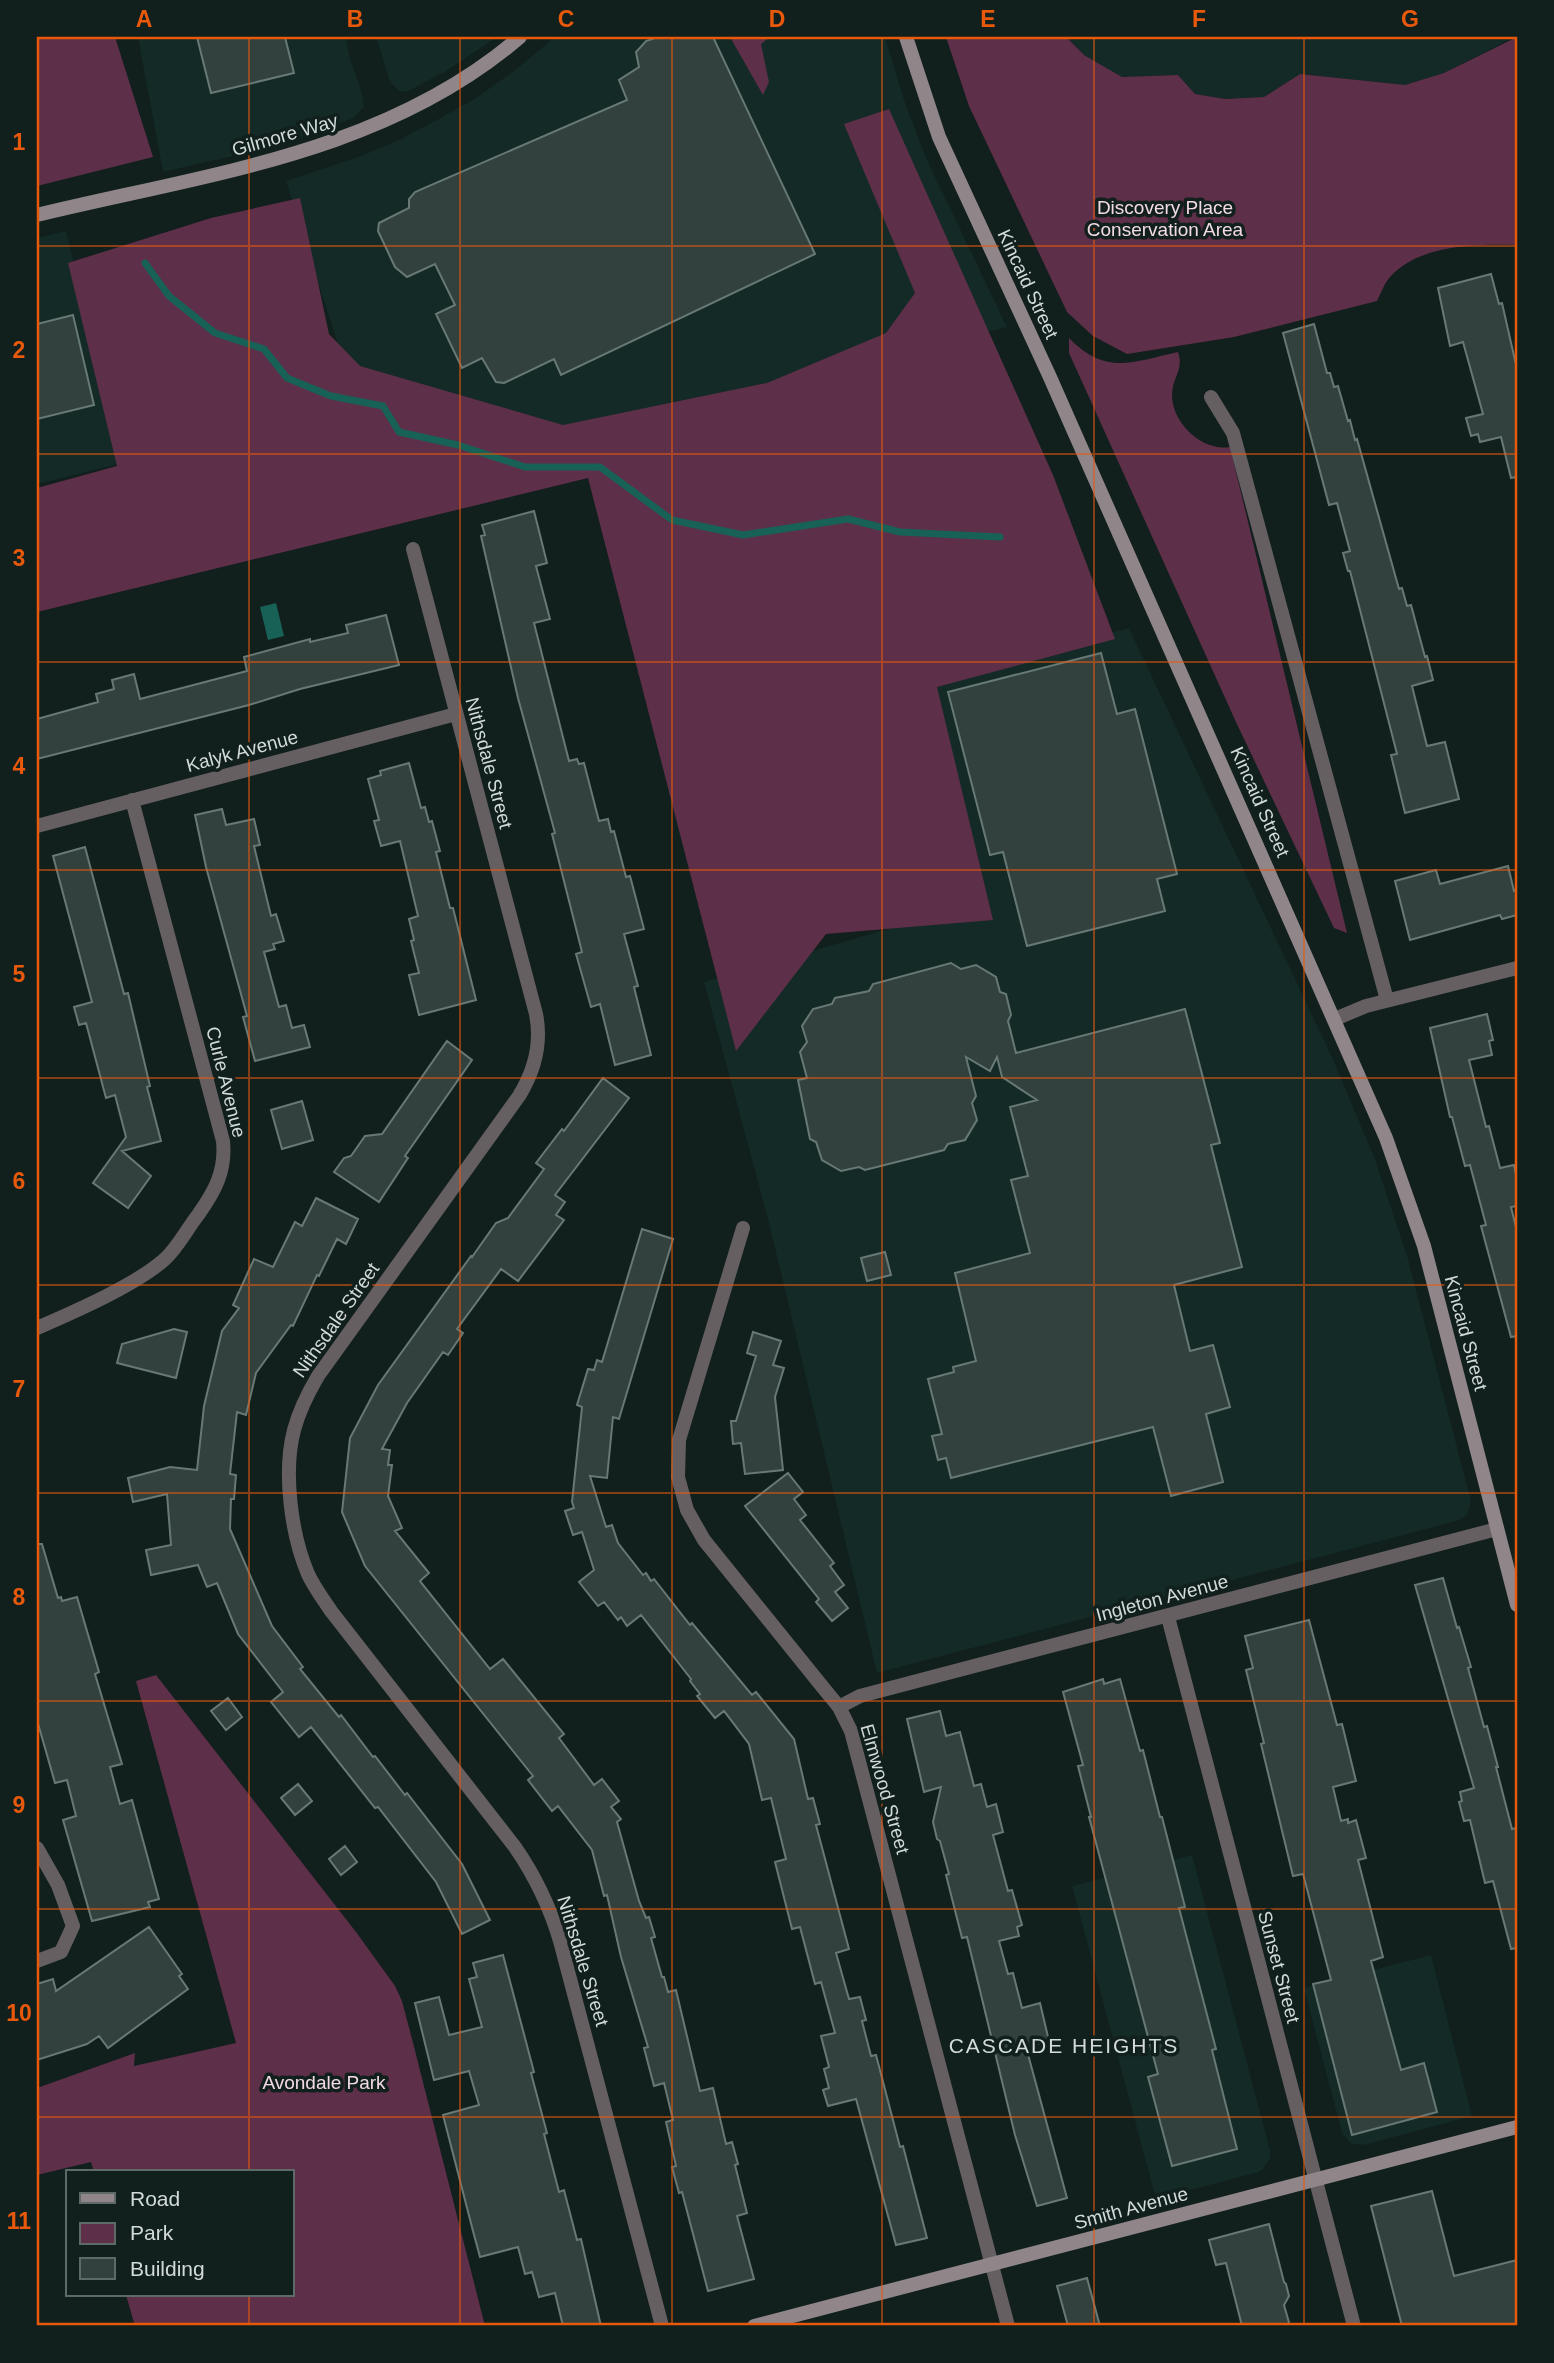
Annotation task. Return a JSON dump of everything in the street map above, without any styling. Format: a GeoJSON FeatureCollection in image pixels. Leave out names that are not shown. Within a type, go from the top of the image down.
{"type":"FeatureCollection","features":[{"type":"Feature","properties":{"kind":"street","name":"Gilmore Way"},"geometry":{"type":"LineString","coordinates":[[37,215],[282,157],[358,133],[434,97],[476,71],[520,37]]}},
{"type":"Feature","properties":{"kind":"street","name":"Kincaid Street"},"geometry":{"type":"LineString","coordinates":[[906,37],[939,136],[1049,375],[1335,1019],[1405,1187],[1424,1246],[1517,1605]]}},
{"type":"Feature","properties":{"kind":"street"},"geometry":{"type":"LineString","coordinates":[[1211,397],[1233,433],[1387,1000]]}},
{"type":"Feature","properties":{"kind":"street","name":"Nithsdale Street"},"geometry":{"type":"LineString","coordinates":[[413,549],[537,1014],[540,1039],[530,1076],[519,1096],[308,1393],[292,1441],[290,1496],[300,1547],[308,1573],[319,1592],[515,1847],[528,1865],[548,1905],[560,1941],[662,2326]]}},
{"type":"Feature","properties":{"kind":"street","name":"Kalyk Avenue"},"geometry":{"type":"LineString","coordinates":[[37,826],[456,714]]}},
{"type":"Feature","properties":{"kind":"street","name":"Curle Avenue"},"geometry":{"type":"LineString","coordinates":[[37,1328],[137,1279],[168,1256],[211,1197],[222,1173],[223,1141],[132,800]]}},
{"type":"Feature","properties":{"kind":"street"},"geometry":{"type":"LineString","coordinates":[[1335,1019],[1387,1000],[1517,968]]}},
{"type":"Feature","properties":{"kind":"street","name":"Elmwood Street"},"geometry":{"type":"LineString","coordinates":[[743,1228],[679,1440],[678,1477],[687,1510],[704,1540],[839,1707],[851,1731],[1008,2326]]}},
{"type":"Feature","properties":{"kind":"street","name":"Ingleton Avenue"},"geometry":{"type":"LineString","coordinates":[[839,1707],[860,1696],[1497,1530]]}},
{"type":"Feature","properties":{"kind":"street","name":"Sunset Street"},"geometry":{"type":"LineString","coordinates":[[1168,1617],[1354,2326]]}},
{"type":"Feature","properties":{"kind":"street"},"geometry":{"type":"LineString","coordinates":[[37,1848],[58,1885],[73,1926],[61,1952],[37,1961]]}},
{"type":"Feature","properties":{"kind":"street","name":"Smith Avenue"},"geometry":{"type":"LineString","coordinates":[[754,2326],[1517,2127]]}},
{"type":"Feature","properties":{"kind":"shaded area"},"geometry":{"type":"Polygon","coordinates":[[[138,37],[346,37],[364,107],[354,118],[273,147],[163,172],[138,37]]]}},
{"type":"Feature","properties":{"kind":"shaded area"},"geometry":{"type":"Polygon","coordinates":[[[376,37],[497,37],[445,72],[406,92],[399,91],[390,82],[376,37]]]}},
{"type":"Feature","properties":{"kind":"shaded area"},"geometry":{"type":"Polygon","coordinates":[[[555,37],[885,37],[906,106],[927,160],[1007,327],[526,446],[346,370],[286,181],[361,156],[435,121],[476,98],[555,37]]]}},
{"type":"Feature","properties":{"kind":"shaded area"},"geometry":{"type":"Polygon","coordinates":[[[1066,37],[1514,37],[1444,73],[1405,85],[1300,74],[1264,97],[1225,99],[1195,94],[1178,75],[1122,77],[1084,55],[1066,37]]]}},
{"type":"Feature","properties":{"kind":"shaded area"},"geometry":{"type":"Polygon","coordinates":[[[66,231],[123,463],[37,484],[37,238],[66,231]]]}},
{"type":"Feature","properties":{"kind":"shaded area"},"geometry":{"type":"Polygon","coordinates":[[[276,603],[284,636],[268,640],[260,607],[276,603]]]}},
{"type":"Feature","properties":{"kind":"shaded area"},"geometry":{"type":"Polygon","coordinates":[[[1129,628],[1332,1057],[1375,1159],[1408,1259],[1470,1505],[1467,1515],[1457,1521],[877,1673],[767,1215],[704,982],[968,906],[916,684],[1129,628]]]}},
{"type":"Feature","properties":{"kind":"shaded area"},"geometry":{"type":"Polygon","coordinates":[[[1192,1855],[1270,2158],[1259,2172],[1156,2199],[1072,1886],[1192,1855]]]}},
{"type":"Feature","properties":{"kind":"shaded area"},"geometry":{"type":"Polygon","coordinates":[[[1431,1955],[1472,2116],[1364,2145],[1352,2144],[1342,2133],[1304,1988],[1431,1955]]]}},
{"type":"Feature","properties":{"kind":"green space"},"geometry":{"type":"Polygon","coordinates":[[[37,37],[115,37],[153,157],[37,186],[37,37]]]}},
{"type":"Feature","properties":{"kind":"green space"},"geometry":{"type":"Polygon","coordinates":[[[730,37],[770,37],[761,44],[769,82],[763,95],[730,37]]]}},
{"type":"Feature","properties":{"kind":"green space","name":"Discovery Place Conservation Area"},"geometry":{"type":"Polygon","coordinates":[[[946,37],[1066,37],[1084,55],[1122,77],[1178,75],[1195,94],[1225,99],[1264,97],[1300,74],[1405,85],[1444,73],[1517,37],[1517,245],[1450,248],[1417,258],[1390,277],[1377,301],[1234,337],[1127,354],[1093,336],[1067,312],[969,106],[946,37]]]}},
{"type":"Feature","properties":{"kind":"green space"},"geometry":{"type":"Polygon","coordinates":[[[889,109],[1053,475],[1115,639],[937,687],[993,920],[826,934],[736,1051],[588,478],[37,612],[37,488],[117,466],[68,263],[211,218],[300,198],[329,334],[360,366],[563,425],[767,383],[886,333],[915,293],[844,124],[889,109]]]}},
{"type":"Feature","properties":{"kind":"green space"},"geometry":{"type":"Polygon","coordinates":[[[1069,338],[1095,358],[1108,362],[1133,362],[1178,352],[1180,364],[1172,394],[1177,415],[1190,433],[1199,440],[1209,445],[1230,447],[1347,933],[1334,928],[1236,722],[1069,353],[1069,338]]]}},
{"type":"Feature","properties":{"kind":"green space","name":"Avondale Park"},"geometry":{"type":"Polygon","coordinates":[[[156,1675],[395,1986],[402,2001],[485,2326],[135,2326],[126,2296],[294,2296],[294,2170],[93,2170],[91,2162],[37,2175],[37,2088],[135,2053],[134,2066],[236,2043],[136,1681],[156,1675]]]}},
{"type":"Feature","properties":{"kind":"building"},"geometry":{"type":"Polygon","coordinates":[[[197,37],[285,37],[294,73],[211,93],[197,37]]]}},
{"type":"Feature","properties":{"kind":"building"},"geometry":{"type":"Polygon","coordinates":[[[658,37],[713,37],[815,254],[561,375],[554,359],[504,383],[496,382],[482,358],[462,368],[436,314],[455,305],[435,264],[407,277],[395,267],[378,231],[379,223],[409,208],[409,199],[415,192],[627,100],[619,80],[639,67],[636,52],[646,41],[658,37]]]}},
{"type":"Feature","properties":{"kind":"building"},"geometry":{"type":"Polygon","coordinates":[[[1491,274],[1499,304],[1502,303],[1517,369],[1517,477],[1511,478],[1501,437],[1480,442],[1478,434],[1471,436],[1466,418],[1483,414],[1463,342],[1450,346],[1438,288],[1491,274]]]}},
{"type":"Feature","properties":{"kind":"building"},"geometry":{"type":"Polygon","coordinates":[[[73,315],[94,405],[37,419],[37,324],[73,315]]]}},
{"type":"Feature","properties":{"kind":"building"},"geometry":{"type":"Polygon","coordinates":[[[1314,324],[1327,373],[1330,373],[1334,387],[1338,386],[1348,421],[1350,420],[1355,440],[1357,439],[1399,589],[1402,588],[1407,606],[1411,605],[1425,657],[1427,656],[1433,680],[1412,686],[1427,746],[1445,742],[1459,799],[1405,813],[1391,755],[1397,754],[1343,553],[1350,551],[1337,503],[1329,505],[1283,333],[1314,324]]]}},
{"type":"Feature","properties":{"kind":"building"},"geometry":{"type":"Polygon","coordinates":[[[534,511],[547,563],[536,566],[550,619],[534,623],[569,761],[577,759],[579,764],[584,763],[599,821],[608,819],[611,832],[614,831],[626,877],[630,876],[644,929],[624,934],[638,986],[634,987],[651,1055],[615,1065],[600,1004],[591,1007],[576,954],[582,952],[552,834],[555,833],[518,698],[481,536],[485,535],[482,525],[534,511]]]}},
{"type":"Feature","properties":{"kind":"building"},"geometry":{"type":"Polygon","coordinates":[[[386,615],[399,665],[37,759],[37,719],[98,702],[96,694],[114,689],[112,680],[134,674],[140,699],[247,671],[244,657],[310,639],[310,642],[348,633],[346,625],[386,615]]]}},
{"type":"Feature","properties":{"kind":"building"},"geometry":{"type":"Polygon","coordinates":[[[1101,653],[1117,714],[1135,709],[1177,874],[1157,879],[1165,911],[1027,946],[1003,852],[990,855],[948,692],[1101,653]]]}},
{"type":"Feature","properties":{"kind":"building"},"geometry":{"type":"Polygon","coordinates":[[[409,763],[421,808],[425,807],[429,822],[432,821],[440,851],[436,852],[476,1000],[419,1015],[409,975],[419,973],[409,919],[418,916],[400,841],[381,846],[374,821],[379,820],[368,779],[381,775],[380,771],[409,763]]]}},
{"type":"Feature","properties":{"kind":"building"},"geometry":{"type":"Polygon","coordinates":[[[222,809],[226,825],[254,819],[260,845],[254,846],[271,916],[276,914],[284,941],[273,944],[275,949],[264,952],[279,1007],[286,1005],[292,1028],[304,1025],[310,1047],[255,1061],[243,1017],[247,1016],[206,867],[195,815],[222,809]]]}},
{"type":"Feature","properties":{"kind":"building"},"geometry":{"type":"Polygon","coordinates":[[[85,847],[124,994],[128,993],[161,1141],[122,1151],[151,1176],[128,1208],[93,1183],[126,1137],[115,1095],[106,1098],[86,1023],[79,1025],[74,1007],[92,1002],[53,856],[85,847]]]}},
{"type":"Feature","properties":{"kind":"building"},"geometry":{"type":"Polygon","coordinates":[[[1508,866],[1514,891],[1517,890],[1517,915],[1502,919],[1500,915],[1410,940],[1395,881],[1436,870],[1440,884],[1508,866]]]}},
{"type":"Feature","properties":{"kind":"building"},"geometry":{"type":"Polygon","coordinates":[[[951,963],[961,969],[976,965],[996,977],[1000,992],[1006,994],[1011,1015],[1008,1021],[1016,1053],[1185,1009],[1220,1143],[1211,1145],[1242,1267],[1174,1285],[1190,1351],[1213,1345],[1230,1407],[1206,1414],[1223,1482],[1171,1496],[1153,1427],[951,1478],[946,1458],[938,1460],[932,1436],[942,1434],[928,1379],[954,1372],[953,1367],[976,1361],[955,1273],[1030,1253],[1011,1180],[1028,1176],[1010,1107],[1037,1100],[1002,1077],[997,1057],[990,1071],[966,1057],[976,1096],[972,1103],[977,1120],[965,1140],[948,1144],[944,1150],[865,1170],[859,1167],[841,1171],[822,1160],[816,1142],[810,1139],[798,1080],[807,1078],[800,1052],[807,1042],[802,1026],[813,1009],[832,1004],[835,998],[869,991],[873,984],[951,963]]]}},
{"type":"Feature","properties":{"kind":"building"},"geometry":{"type":"Polygon","coordinates":[[[1487,1014],[1493,1040],[1489,1041],[1492,1055],[1469,1060],[1486,1127],[1489,1126],[1500,1168],[1514,1165],[1517,1179],[1517,1206],[1511,1207],[1517,1231],[1517,1336],[1511,1337],[1481,1226],[1486,1225],[1470,1165],[1465,1166],[1450,1117],[1430,1028],[1487,1014]]]}},
{"type":"Feature","properties":{"kind":"building"},"geometry":{"type":"Polygon","coordinates":[[[447,1041],[472,1060],[405,1156],[408,1158],[379,1202],[334,1172],[344,1158],[351,1156],[365,1136],[382,1134],[447,1041]]]}},
{"type":"Feature","properties":{"kind":"building"},"geometry":{"type":"Polygon","coordinates":[[[603,1078],[629,1098],[555,1195],[565,1202],[556,1215],[564,1220],[518,1281],[501,1269],[457,1329],[463,1333],[448,1355],[443,1352],[407,1403],[382,1449],[390,1450],[388,1465],[392,1465],[388,1496],[402,1528],[395,1531],[429,1573],[420,1581],[490,1669],[503,1659],[564,1734],[559,1738],[594,1785],[602,1779],[619,1801],[611,1807],[621,1819],[617,1822],[639,1901],[646,1918],[649,1917],[655,1937],[651,1938],[662,1977],[668,1992],[676,1990],[700,2091],[713,2088],[726,2144],[732,2142],[738,2164],[735,2165],[747,2213],[737,2216],[754,2279],[708,2291],[682,2192],[679,2193],[672,2167],[676,2166],[666,2122],[673,2120],[664,2083],[654,2086],[644,2048],[648,2047],[621,1957],[607,1895],[604,1896],[592,1850],[558,1806],[552,1811],[528,1780],[533,1776],[365,1566],[342,1512],[350,1438],[378,1385],[496,1223],[508,1218],[544,1169],[536,1163],[562,1129],[564,1131],[603,1078]]]}},
{"type":"Feature","properties":{"kind":"building"},"geometry":{"type":"Polygon","coordinates":[[[302,1101],[313,1140],[282,1149],[271,1110],[302,1101]]]}},
{"type":"Feature","properties":{"kind":"building"},"geometry":{"type":"Polygon","coordinates":[[[316,1198],[358,1219],[346,1244],[337,1239],[293,1326],[291,1325],[256,1373],[246,1415],[237,1412],[230,1474],[236,1475],[234,1499],[231,1499],[230,1529],[272,1626],[303,1667],[300,1669],[405,1795],[407,1793],[462,1864],[490,1920],[462,1934],[436,1882],[378,1807],[375,1808],[311,1727],[299,1737],[271,1702],[283,1692],[238,1634],[217,1583],[207,1587],[198,1565],[151,1575],[146,1550],[171,1545],[167,1494],[133,1502],[128,1478],[170,1467],[197,1470],[204,1406],[222,1331],[239,1308],[233,1305],[254,1259],[273,1267],[295,1222],[302,1226],[316,1198]]]}},
{"type":"Feature","properties":{"kind":"building"},"geometry":{"type":"Polygon","coordinates":[[[642,1229],[673,1239],[619,1419],[613,1417],[607,1478],[590,1476],[606,1527],[612,1525],[618,1543],[643,1575],[646,1573],[651,1581],[654,1579],[690,1625],[692,1623],[752,1695],[756,1692],[794,1739],[808,1799],[813,1798],[820,1824],[816,1825],[849,1949],[836,1953],[849,1999],[860,1997],[866,2020],[862,2021],[871,2056],[876,2055],[927,2238],[896,2245],[856,2099],[828,2106],[823,2090],[829,2088],[824,2069],[829,2067],[821,2036],[835,2033],[821,1982],[815,1984],[800,1927],[792,1929],[775,1862],[786,1859],[771,1798],[762,1800],[749,1744],[724,1711],[715,1718],[697,1696],[700,1694],[691,1679],[641,1615],[627,1626],[621,1617],[618,1620],[604,1602],[598,1606],[579,1582],[594,1570],[582,1532],[573,1535],[565,1511],[574,1508],[572,1502],[582,1407],[577,1405],[588,1369],[594,1370],[597,1360],[602,1362],[642,1229]]]}},
{"type":"Feature","properties":{"kind":"building"},"geometry":{"type":"Polygon","coordinates":[[[885,1252],[891,1275],[867,1281],[861,1258],[885,1252]]]}},
{"type":"Feature","properties":{"kind":"building"},"geometry":{"type":"Polygon","coordinates":[[[174,1329],[187,1332],[176,1378],[117,1363],[122,1344],[174,1329]]]}},
{"type":"Feature","properties":{"kind":"building"},"geometry":{"type":"Polygon","coordinates":[[[753,1332],[781,1341],[773,1365],[784,1368],[775,1397],[783,1470],[745,1474],[741,1443],[733,1444],[731,1421],[736,1421],[756,1356],[747,1353],[753,1332]]]}},
{"type":"Feature","properties":{"kind":"building"},"geometry":{"type":"Polygon","coordinates":[[[788,1473],[803,1492],[794,1499],[806,1515],[800,1520],[834,1563],[830,1566],[844,1585],[835,1592],[848,1608],[832,1621],[816,1602],[819,1599],[745,1506],[788,1473]]]}},
{"type":"Feature","properties":{"kind":"building"},"geometry":{"type":"Polygon","coordinates":[[[37,1544],[42,1544],[58,1598],[61,1597],[62,1601],[77,1597],[99,1672],[95,1674],[122,1764],[110,1767],[120,1804],[132,1800],[159,1899],[148,1902],[150,1907],[92,1921],[63,1820],[76,1816],[67,1780],[55,1783],[37,1720],[37,1544]]]}},
{"type":"Feature","properties":{"kind":"building"},"geometry":{"type":"Polygon","coordinates":[[[1443,1578],[1471,1667],[1468,1668],[1484,1727],[1487,1726],[1512,1829],[1517,1828],[1517,1948],[1511,1949],[1493,1881],[1485,1883],[1470,1820],[1464,1821],[1459,1802],[1462,1801],[1460,1792],[1474,1788],[1415,1585],[1443,1578]]]}},
{"type":"Feature","properties":{"kind":"building"},"geometry":{"type":"Polygon","coordinates":[[[1309,1620],[1337,1725],[1342,1724],[1356,1781],[1333,1787],[1341,1821],[1348,1819],[1348,1823],[1356,1820],[1366,1858],[1358,1860],[1383,1957],[1371,1961],[1401,2070],[1424,2063],[1437,2112],[1352,2135],[1313,1984],[1331,1980],[1303,1874],[1293,1876],[1246,1670],[1253,1668],[1245,1636],[1309,1620]]]}},
{"type":"Feature","properties":{"kind":"building"},"geometry":{"type":"Polygon","coordinates":[[[1103,1679],[1104,1684],[1120,1679],[1140,1751],[1143,1750],[1185,1907],[1179,1908],[1216,2049],[1212,2050],[1237,2149],[1172,2166],[1148,2077],[1158,2074],[1089,1817],[1078,1766],[1083,1765],[1063,1692],[1103,1679]]]}},
{"type":"Feature","properties":{"kind":"building"},"geometry":{"type":"Polygon","coordinates":[[[228,1698],[242,1717],[226,1730],[211,1711],[228,1698]]]}},
{"type":"Feature","properties":{"kind":"building"},"geometry":{"type":"Polygon","coordinates":[[[940,1711],[946,1736],[960,1732],[974,1786],[981,1784],[987,1807],[996,1804],[1003,1832],[993,1835],[1008,1891],[1012,1890],[1022,1925],[1017,1927],[1019,1936],[999,1941],[1008,1974],[1013,1973],[1022,2008],[1040,2003],[1049,2041],[1026,2047],[1067,2198],[1037,2206],[1015,2135],[967,1937],[962,1938],[946,1875],[949,1874],[933,1822],[941,1787],[924,1792],[907,1719],[940,1711]]]}},
{"type":"Feature","properties":{"kind":"building"},"geometry":{"type":"Polygon","coordinates":[[[298,1784],[312,1801],[295,1815],[281,1798],[298,1784]]]}},
{"type":"Feature","properties":{"kind":"building"},"geometry":{"type":"Polygon","coordinates":[[[345,1846],[357,1862],[341,1875],[329,1859],[345,1846]]]}},
{"type":"Feature","properties":{"kind":"building"},"geometry":{"type":"Polygon","coordinates":[[[149,1927],[182,1974],[179,1976],[188,1989],[108,2048],[99,2036],[87,2044],[37,2060],[37,1984],[53,1979],[56,1991],[149,1927]]]}},
{"type":"Feature","properties":{"kind":"building"},"geometry":{"type":"Polygon","coordinates":[[[503,1955],[534,2072],[531,2073],[559,2192],[564,2190],[577,2240],[581,2239],[601,2326],[563,2326],[555,2293],[539,2297],[532,2272],[525,2274],[518,2247],[480,2257],[473,2231],[443,2115],[479,2105],[469,2071],[434,2080],[415,2003],[439,1997],[449,2035],[482,2027],[469,1979],[477,1977],[473,1963],[503,1955]]]}},
{"type":"Feature","properties":{"kind":"building"},"geometry":{"type":"Polygon","coordinates":[[[1432,2191],[1454,2276],[1517,2260],[1517,2326],[1402,2326],[1371,2206],[1432,2191]]]}},
{"type":"Feature","properties":{"kind":"building"},"geometry":{"type":"Polygon","coordinates":[[[1269,2224],[1289,2296],[1284,2305],[1290,2326],[1242,2326],[1226,2263],[1216,2265],[1209,2240],[1269,2224]]]}},
{"type":"Feature","properties":{"kind":"building"},"geometry":{"type":"Polygon","coordinates":[[[1087,2278],[1100,2326],[1068,2326],[1057,2286],[1087,2278]]]}},
{"type":"Feature","properties":{"kind":"waterway"},"geometry":{"type":"LineString","coordinates":[[145,263],[169,296],[215,333],[264,349],[287,378],[331,396],[383,406],[399,432],[458,445],[525,467],[600,467],[672,520],[743,535],[848,519],[900,532],[1000,537]]}},
{"type":"Feature","properties":{"kind":"district","name":"CASCADE HEIGHTS"},"geometry":{"type":"Point","coordinates":[1064,2045]}}]}
